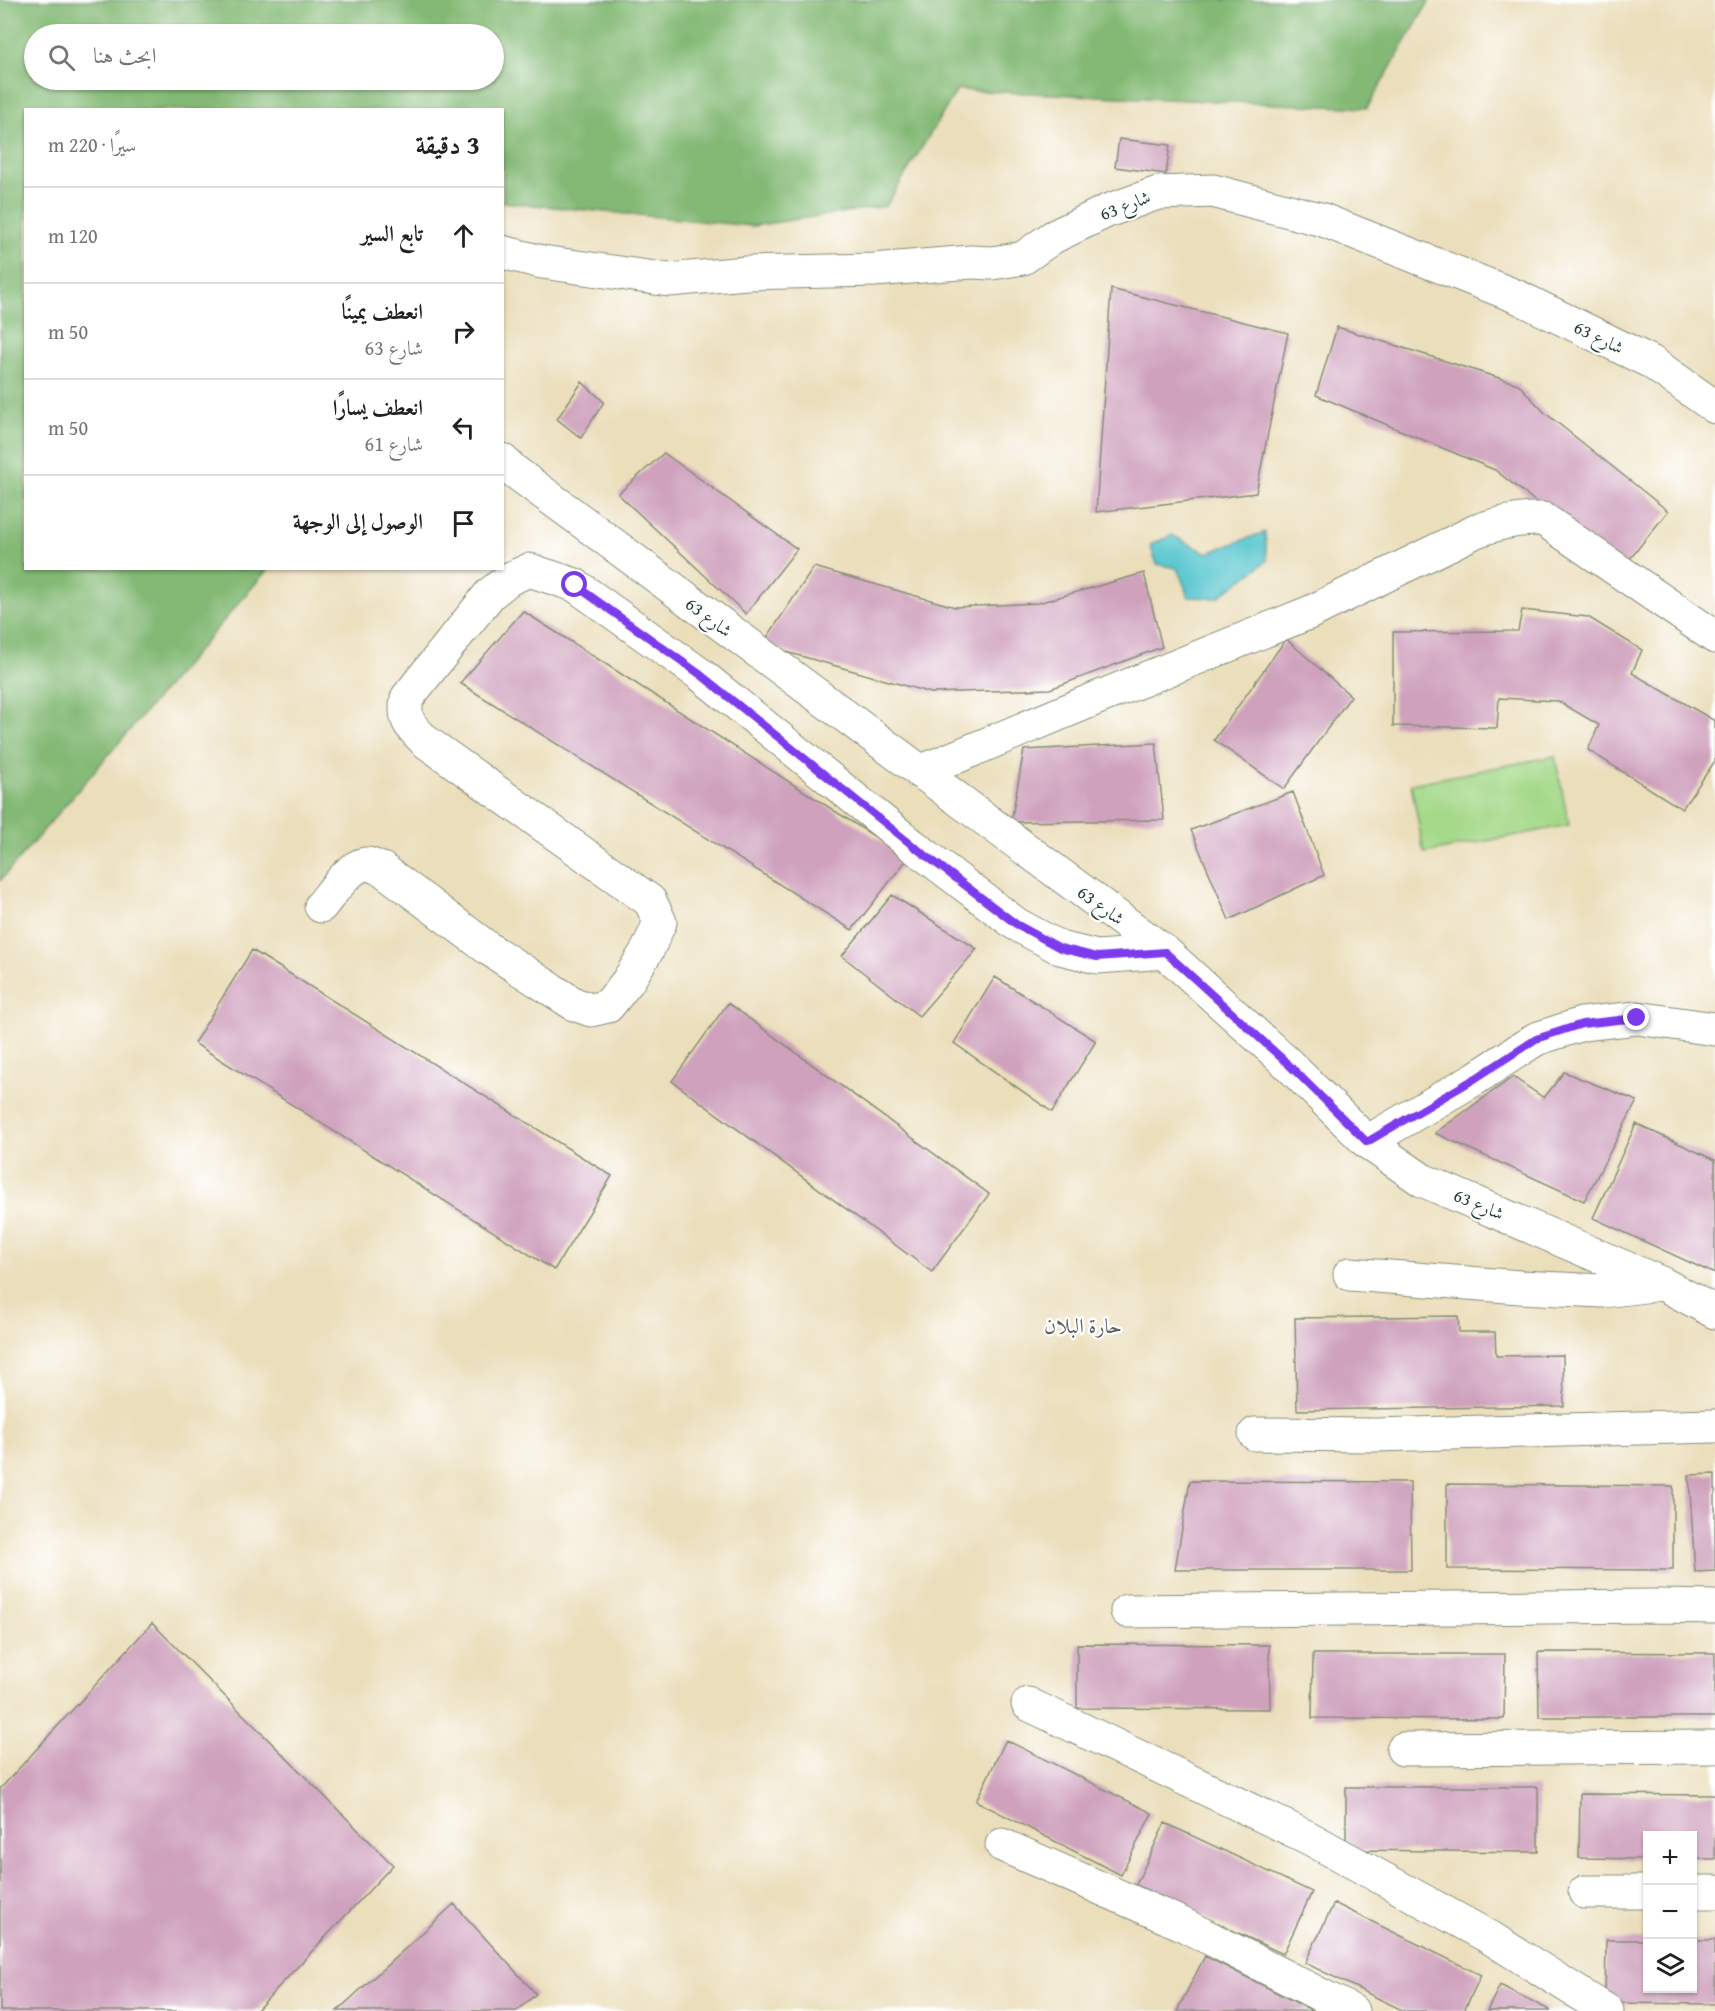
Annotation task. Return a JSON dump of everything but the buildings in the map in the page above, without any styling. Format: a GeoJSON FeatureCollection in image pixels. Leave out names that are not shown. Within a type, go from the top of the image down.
{"type":"FeatureCollection","features":[{"type":"Feature","properties":{"kind":"street","name":"شارع 63"},"geometry":{"type":"LineString","coordinates":[[504,252],[542,262],[669,280],[746,273],[874,270],[970,262],[992,263],[1023,258],[1053,237],[1107,211],[1158,193],[1212,191],[1323,220],[1518,297],[1651,362],[1715,407]]}},
{"type":"Feature","properties":{"kind":"street","name":"شارع 63"},"geometry":{"type":"LineString","coordinates":[[504,462],[1165,952],[1287,1063],[1367,1142],[1422,1180],[1663,1284],[1715,1312]]}},
{"type":"Feature","properties":{"kind":"street"},"geometry":{"type":"LineString","coordinates":[[920,772],[1311,612],[1476,531],[1524,518],[1543,519],[1715,637]]}},
{"type":"Feature","properties":{"kind":"street"},"geometry":{"type":"LineString","coordinates":[[321,906],[351,871],[357,866],[367,864],[382,870],[489,949],[574,1004],[591,1010],[608,1006],[648,949],[660,922],[650,902],[425,741],[410,726],[404,711],[407,698],[490,594],[508,579],[529,570],[575,585],[701,675],[912,845],[1016,924],[1060,948],[1097,957],[1165,952]]}},
{"type":"Feature","properties":{"kind":"street"},"geometry":{"type":"LineString","coordinates":[[1367,1142],[1476,1078],[1536,1039],[1582,1024],[1637,1018],[1715,1029]]}},
{"type":"Feature","properties":{"kind":"street"},"geometry":{"type":"LineString","coordinates":[[1350,1274],[1508,1287],[1603,1291],[1663,1284]]}},
{"type":"Feature","properties":{"kind":"street"},"geometry":{"type":"LineString","coordinates":[[1255,1434],[1375,1435],[1715,1426]]}},
{"type":"Feature","properties":{"kind":"street"},"geometry":{"type":"LineString","coordinates":[[1127,1611],[1715,1607]]}},
{"type":"Feature","properties":{"kind":"street"},"geometry":{"type":"LineString","coordinates":[[1028,1704],[1309,1838],[1491,1938],[1607,2011]]}},
{"type":"Feature","properties":{"kind":"street"},"geometry":{"type":"LineString","coordinates":[[1403,1749],[1715,1747]]}},
{"type":"Feature","properties":{"kind":"street"},"geometry":{"type":"LineString","coordinates":[[1002,1845],[1180,1923],[1352,2011]]}},
{"type":"Feature","properties":{"kind":"street"},"geometry":{"type":"LineString","coordinates":[[1585,1892],[1643,1892]]}},
{"type":"Feature","properties":{"kind":"street"},"geometry":{"type":"LineString","coordinates":[[1697,1892],[1715,1892]]}},
{"type":"Feature","properties":{"kind":"green space"},"geometry":{"type":"Polygon","coordinates":[[[0,0],[1430,0],[1367,108],[957,90],[886,206],[752,226],[504,202],[504,108],[24,108],[24,570],[267,570],[0,881],[0,0]]]}},
{"type":"Feature","properties":{"kind":"green space"},"geometry":{"type":"Polygon","coordinates":[[[1555,756],[1569,825],[1424,853],[1411,784],[1555,756]]]}},
{"type":"Feature","properties":{"kind":"water"},"geometry":{"type":"Polygon","coordinates":[[[1265,532],[1267,561],[1217,598],[1189,597],[1177,568],[1157,564],[1150,545],[1172,535],[1207,553],[1265,532]]]}},
{"type":"Feature","properties":{"kind":"district","name":"حارة البلان"},"geometry":{"type":"Point","coordinates":[1083,1325]}},
{"type":"Feature","properties":{"kind":"route"},"geometry":{"type":"LineString","coordinates":[[575,585],[701,675],[912,845],[1016,924],[1060,948],[1097,957],[1165,952],[1287,1063],[1367,1142],[1476,1078],[1536,1039],[1582,1024],[1637,1018]]}}]}
